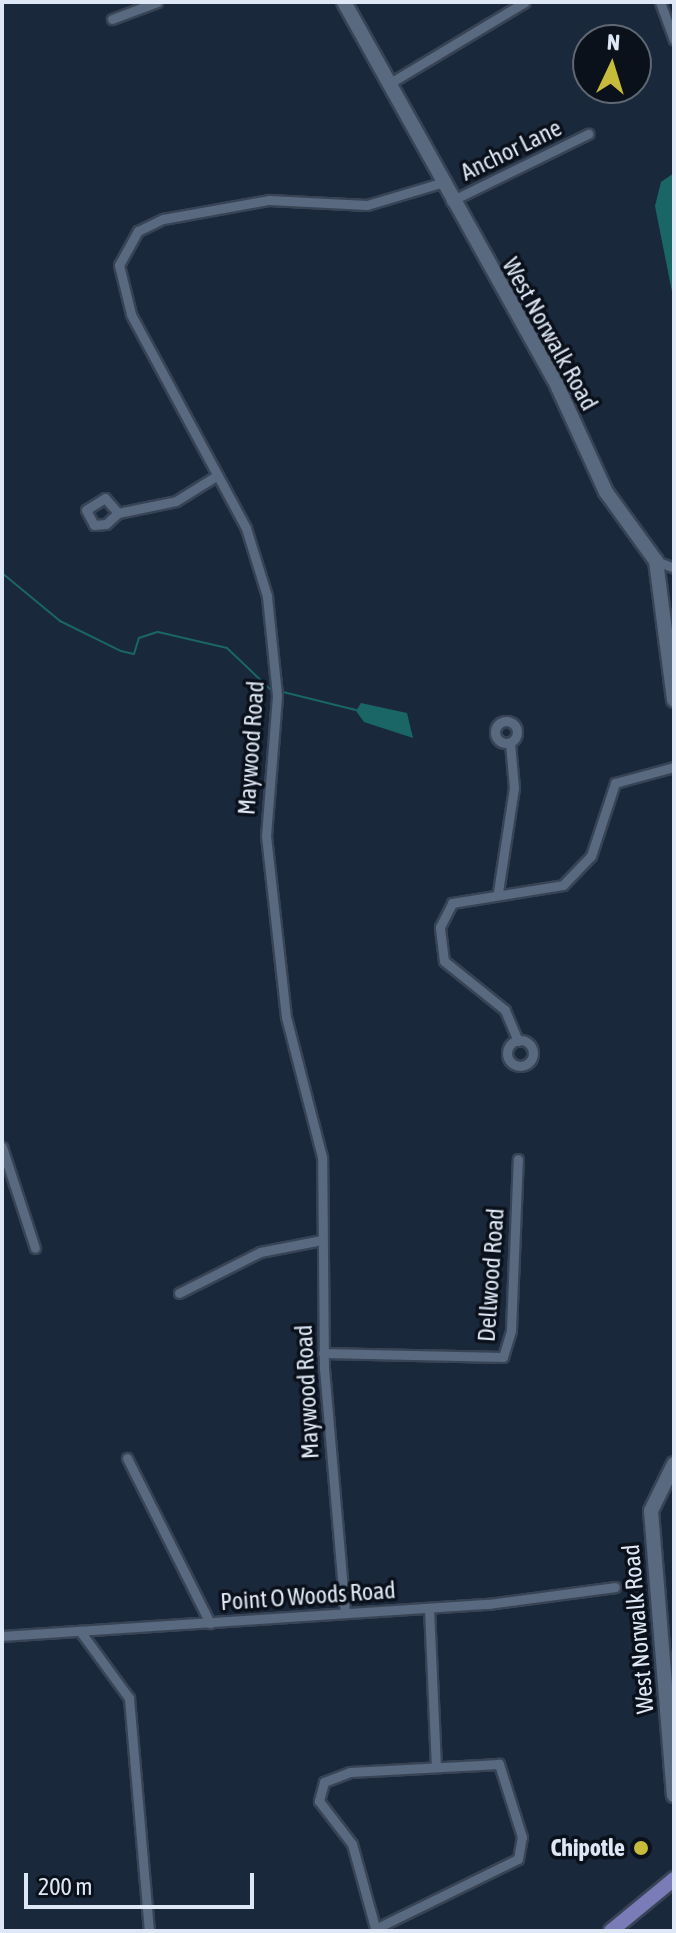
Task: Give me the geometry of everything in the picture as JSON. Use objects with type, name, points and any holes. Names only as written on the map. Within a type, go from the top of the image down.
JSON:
[{"type":"main road","name":"West Norwalk Road","points":[[344,2],[451,201],[557,385],[606,492],[656,561],[674,700]]},
{"type":"main road","name":"West Norwalk Road","points":[[674,1464],[651,1511],[674,1795]]},
{"type":"main road","points":[[611,1931],[674,1879]]},
{"type":"street","points":[[112,19],[157,2]]},
{"type":"street","points":[[390,83],[525,2]]},
{"type":"street","points":[[660,2],[674,40]]},
{"type":"street","name":"Anchor Lane","points":[[451,201],[588,134]]},
{"type":"street","name":"Maywood Road","points":[[345,1613],[323,1353],[320,1142],[286,1017],[266,836],[277,695],[272,630],[246,528],[124,298],[122,251],[138,231],[163,219],[269,200],[367,205],[441,183]]},
{"type":"street","points":[[118,513],[176,501],[218,475]]},
{"type":"street","points":[[656,561],[674,568]]},
{"type":"street","points":[[498,892],[514,788],[510,743]]},
{"type":"street","points":[[518,1041],[505,1010],[459,980],[439,945],[452,903],[498,892],[542,891],[579,874],[615,783],[674,767]]},
{"type":"street","points":[[2,1147],[35,1248]]},
{"type":"street","name":"Dellwood Road","points":[[323,1353],[503,1357],[511,1330],[518,1159]]},
{"type":"street","points":[[179,1293],[260,1252],[322,1240]]},
{"type":"street","points":[[127,1458],[210,1623]]},
{"type":"street","name":"Point O Woods Road","points":[[2,1636],[429,1608],[615,1587]]},
{"type":"street","points":[[429,1608],[436,1767]]},
{"type":"street","points":[[80,1631],[129,1698],[149,1931]]},
{"type":"street","points":[[436,1767],[502,1768],[521,1855],[376,1930],[356,1852],[321,1806],[321,1787],[342,1773],[436,1767]]},
{"type":"shaded area","points":[[674,173],[674,302],[655,206],[661,182]]},
{"type":"shaded area","points":[[361,703],[407,713],[413,738],[364,722],[356,711]]},
{"type":"waterway","points":[[2,573],[60,621],[121,651],[134,654],[139,638],[158,632],[227,648],[272,691]]},
{"type":"waterway","points":[[283,692],[356,710]]},
{"type":"place","name":"Chipotle","points":[[641,1848]]}]
